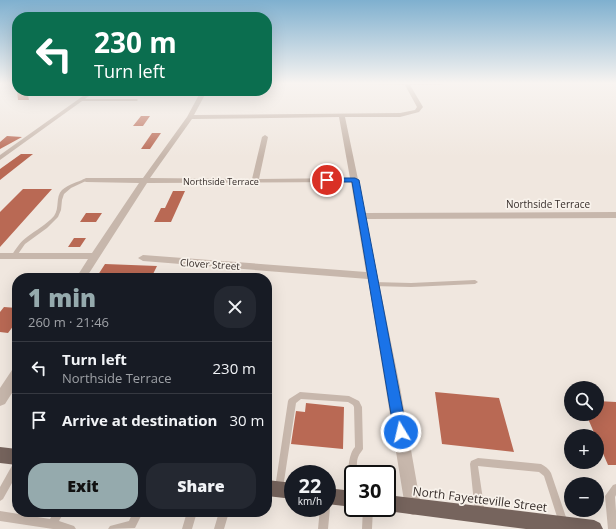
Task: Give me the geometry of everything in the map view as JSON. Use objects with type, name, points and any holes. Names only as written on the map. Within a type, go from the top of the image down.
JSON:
[{"type":"main road","points":[[0,455],[12,456]]},
{"type":"main road","name":"North Fayetteville Street","points":[[396,504],[480,514],[522,524],[564,525],[594,529]]},
{"type":"street","points":[[0,158],[71,108]]},
{"type":"street","points":[[84,273],[195,108]]},
{"type":"street","points":[[190,116],[400,114],[417,111],[419,108]]},
{"type":"street","points":[[342,115],[393,387],[413,507]]},
{"type":"street","points":[[255,181],[265,137]]},
{"type":"street","name":"Northside Terrace","points":[[86,180],[355,180]]},
{"type":"street","name":"Northside Terrace","points":[[361,216],[616,215]]},
{"type":"street","points":[[0,256],[95,256]]},
{"type":"street","name":"Clover Street","points":[[143,258],[372,280]]},
{"type":"street","points":[[0,400],[12,382]]},
{"type":"lane","points":[[14,256],[19,246],[25,240],[53,220],[57,215],[61,194],[64,190],[86,180]]},
{"type":"lane","points":[[372,280],[411,284],[475,282]]},
{"type":"lane","points":[[279,490],[292,401],[296,396],[300,395],[349,400],[356,403],[358,407],[359,448],[353,459],[353,465]]},
{"type":"lane","points":[[480,514],[474,464],[478,462],[541,468],[547,473],[550,480],[564,525]]},
{"type":"lane","points":[[0,496],[12,474]]},
{"type":"lane","points":[[613,529],[610,496],[616,488]]},
{"type":"lane","points":[[0,516],[52,524],[71,529]]},
{"type":"lane","points":[[52,524],[56,517]]},
{"type":"lane","points":[[113,529],[134,528],[137,517]]},
{"type":"lane","points":[[187,529],[191,517]]},
{"type":"lane","points":[[219,529],[223,517]]},
{"type":"lane","points":[[323,529],[324,517]]},
{"type":"lane","points":[[367,529],[368,517]]},
{"type":"building","points":[[141,116],[150,116],[143,126],[133,126]]},
{"type":"building","points":[[152,133],[161,133],[150,149],[141,149]]},
{"type":"building","points":[[7,136],[22,137],[0,149],[0,142]]},
{"type":"building","points":[[21,154],[33,154],[0,180],[0,169]]},
{"type":"building","points":[[23,189],[52,189],[0,247],[0,212]]},
{"type":"building","points":[[173,191],[185,191],[171,222],[154,222],[161,208],[165,208]]},
{"type":"building","points":[[86,213],[102,213],[96,222],[80,222]]},
{"type":"building","points":[[74,238],[86,238],[80,247],[68,247]]},
{"type":"building","points":[[105,264],[157,266],[154,273],[99,273]]},
{"type":"building","points":[[4,307],[12,308],[12,328],[8,333],[0,332],[0,312]]},
{"type":"building","points":[[435,392],[499,398],[514,452],[442,444]]},
{"type":"building","points":[[604,401],[616,402],[616,465],[608,465],[604,456],[604,429],[592,429],[589,421],[604,421]]},
{"type":"building","points":[[306,403],[344,407],[343,449],[291,444],[296,411],[305,412]]},
{"type":"route","points":[[327,180],[355,180],[401,432]]}]
